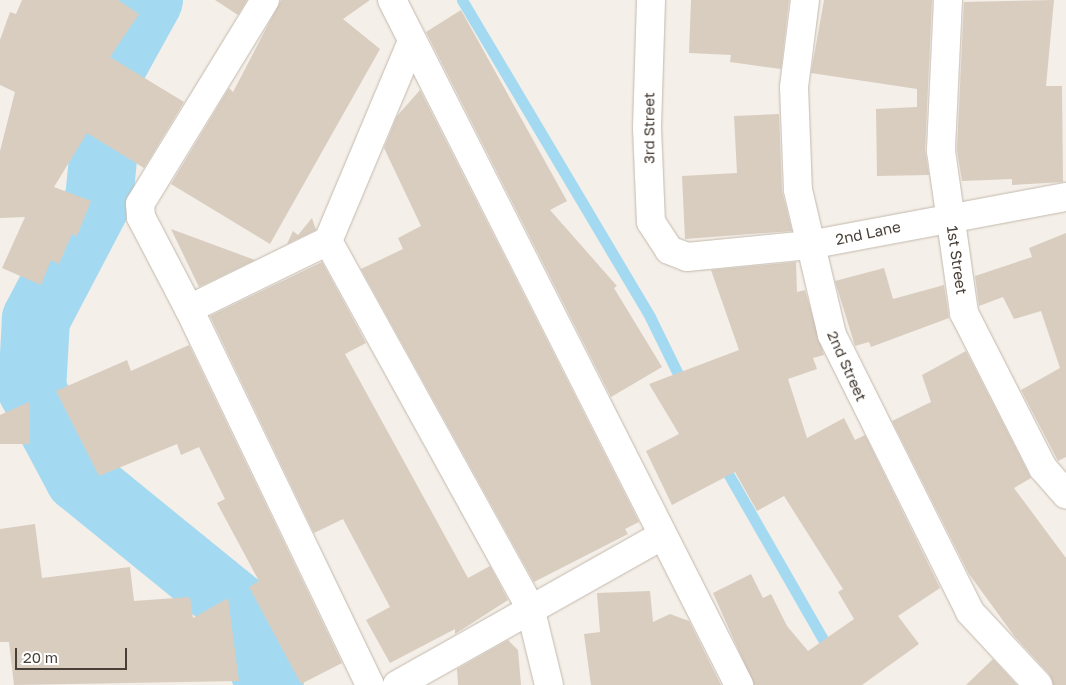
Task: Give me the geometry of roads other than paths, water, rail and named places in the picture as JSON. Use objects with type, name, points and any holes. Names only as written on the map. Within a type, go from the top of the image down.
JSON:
[{"type":"street","points":[[265,0],[140,204],[142,218],[189,309],[370,685]]},
{"type":"street","points":[[392,0],[411,44],[739,685]]},
{"type":"street","name":"3rd Street","points":[[651,0],[647,128],[651,222],[669,250]]},
{"type":"street","name":"2nd Street","points":[[805,0],[794,87],[798,190],[809,245],[832,335],[910,497],[970,612],[1038,685]]},
{"type":"street","name":"1st Street","points":[[948,0],[941,151],[964,313],[1044,468],[1066,494]]},
{"type":"street","points":[[189,309],[328,241],[411,44]]},
{"type":"street","name":"2nd Lane","points":[[669,250],[687,257],[809,245],[951,216],[1066,197]]},
{"type":"street","points":[[328,241],[530,607],[550,685]]},
{"type":"street","points":[[397,685],[530,607],[663,535]]},
{"type":"waterway","points":[[149,0],[112,67],[99,199],[36,319],[32,390],[79,478],[238,607],[270,685]]},
{"type":"waterway","points":[[462,0],[650,317],[684,386]]},
{"type":"waterway","points":[[722,463],[831,653]]}]
